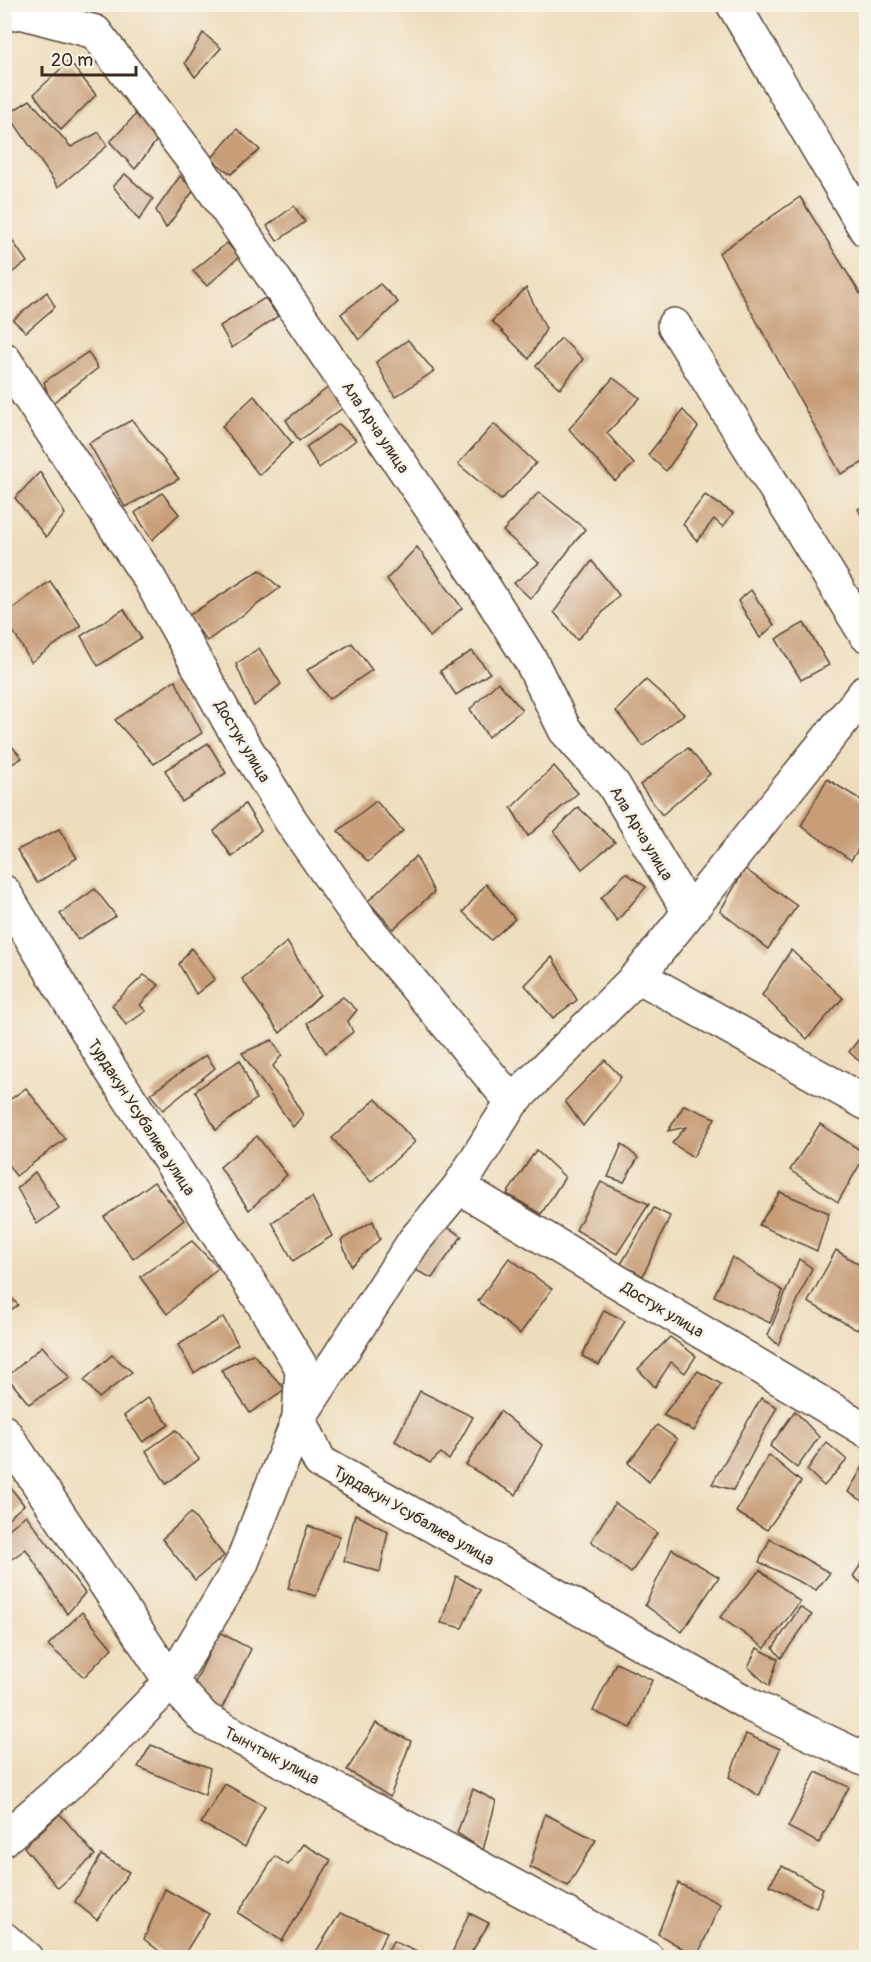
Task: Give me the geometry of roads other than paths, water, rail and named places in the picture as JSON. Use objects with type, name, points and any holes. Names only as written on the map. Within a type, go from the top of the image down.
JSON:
[{"type":"street","points":[[733,4],[867,230]]},
{"type":"street","name":"Ала Арча улица","points":[[4,15],[21,12],[95,32],[174,135],[474,571],[531,661],[566,730],[614,784],[689,912]]},
{"type":"street","points":[[674,325],[867,635]]},
{"type":"street","name":"Достук улица","points":[[4,359],[149,578],[230,721],[291,821],[361,921],[512,1101]]},
{"type":"street","points":[[4,1839],[93,1762],[171,1682],[241,1564],[299,1418],[414,1241],[459,1187],[512,1101],[638,976],[867,691]]},
{"type":"street","name":"Турдакун Усубалиев улица","points":[[4,892],[107,1064],[260,1299],[302,1368],[299,1418],[320,1462],[752,1706],[867,1760]]},
{"type":"street","points":[[638,976],[867,1103]]},
{"type":"street","name":"Достук улица","points":[[459,1187],[867,1430]]},
{"type":"street","name":"Тынчтык улица","points":[[4,1432],[171,1682],[205,1719],[647,1958]]},
{"type":"street","points":[[4,1939],[26,1958]]}]
